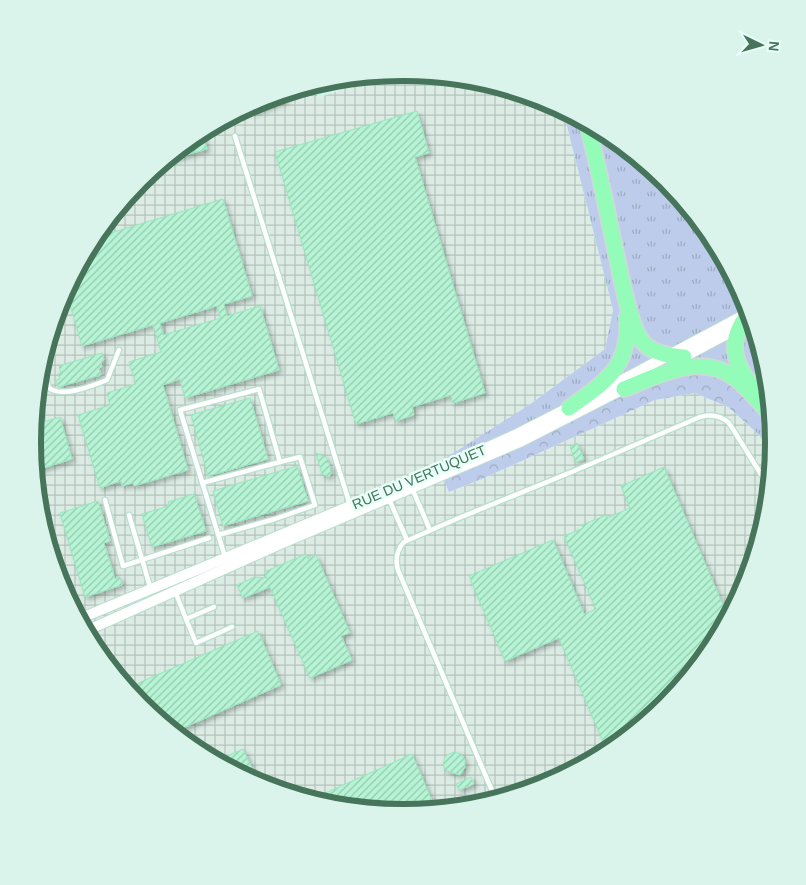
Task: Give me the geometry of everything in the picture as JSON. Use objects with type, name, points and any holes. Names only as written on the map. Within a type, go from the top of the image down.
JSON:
[{"type":"highway","points":[[589,132],[634,326],[641,340],[653,350],[676,356]]},
{"type":"highway","points":[[570,408],[603,383],[621,360],[627,340],[625,293]]},
{"type":"highway","points":[[745,324],[735,346],[737,362],[748,381],[762,399]]},
{"type":"highway","points":[[624,389],[675,369],[713,368],[724,371],[734,377],[763,407]]},
{"type":"street","name":"RUE DU VERTUQUET","points":[[93,628],[176,591],[227,563],[411,485],[520,442],[624,389],[742,317]]},
{"type":"street","name":"RUE DU VERTUQUET","points":[[411,485],[745,323]]},
{"type":"street","name":"RUE DU VERTUQUET","points":[[86,616],[171,580],[227,563]]},
{"type":"lane","points":[[235,136],[351,510]]},
{"type":"lane","points":[[46,382],[48,388],[58,393],[65,393],[107,380],[118,350]]},
{"type":"lane","points":[[227,563],[180,410],[259,389],[280,462]]},
{"type":"lane","points":[[493,793],[398,570],[396,562],[402,545],[407,540],[430,530],[708,415],[720,417],[729,423],[763,477]]},
{"type":"lane","points":[[202,483],[300,457],[315,504],[275,519],[218,535]]},
{"type":"lane","points":[[411,485],[430,530]]},
{"type":"lane","points":[[387,495],[407,540]]},
{"type":"lane","points":[[105,500],[124,566],[208,538]]},
{"type":"lane","points":[[129,515],[155,601]]},
{"type":"lane","points":[[171,580],[196,643],[232,628]]},
{"type":"lane","points":[[186,619],[214,607]]},
{"type":"shaded area","points":[[403,81],[427,82],[450,84],[497,93],[541,108],[565,119],[613,310],[605,349],[529,405],[449,492],[482,479],[655,400],[695,393],[728,407],[765,442],[762,490],[746,559],[716,623],[690,663],[642,714],[604,743],[563,767],[541,777],[497,792],[450,801],[427,803],[403,804],[356,801],[309,792],[287,785],[265,777],[222,756],[164,714],[116,663],[90,623],[69,581],[60,559],[48,513],[44,490],[41,442],[44,395],[48,372],[60,326],[69,304],[102,242],[116,222],[147,187],[164,171],[202,142],[222,129],[265,108],[316,91],[318,98],[357,84]]},
{"type":"shaded area","points":[[354,84],[318,98],[316,91]]},
{"type":"green space","points":[[565,119],[604,142],[642,171],[675,204],[704,242],[727,283],[746,326],[762,395],[765,442],[747,424],[753,408],[714,375],[444,480],[438,463],[529,405],[605,349],[613,310]]},
{"type":"green space","points":[[688,373],[711,375],[732,385],[754,408],[747,424],[728,407],[695,393],[655,400],[482,479],[449,492],[444,480],[644,386]]},
{"type":"building","points":[[417,111],[429,153],[415,157],[485,393],[453,403],[451,395],[412,407],[414,415],[396,421],[393,413],[356,424],[275,152]]},
{"type":"building","points":[[204,140],[207,149],[183,156]]},
{"type":"building","points":[[223,199],[252,296],[224,304],[227,316],[260,306],[279,370],[185,398],[180,379],[163,385],[188,470],[134,486],[133,483],[122,486],[121,481],[100,488],[78,415],[110,405],[107,393],[136,384],[129,362],[161,352],[153,325],[82,346],[69,303],[90,262],[108,234]],"holes":[[[217,306],[221,318],[163,335],[160,323]]]},
{"type":"building","points":[[102,353],[104,360],[101,362],[102,367],[99,368],[101,375],[58,387],[56,380],[60,379],[58,374],[61,373],[59,366]]},
{"type":"building","points":[[250,398],[268,459],[208,476],[191,415]]},
{"type":"building","points":[[60,417],[72,459],[42,468],[42,423]]},
{"type":"building","points":[[577,443],[584,459],[576,462],[570,447]]},
{"type":"building","points":[[316,453],[327,458],[326,462],[329,463],[331,473],[329,477],[322,474]]},
{"type":"building","points":[[297,466],[308,501],[223,526],[213,491]]},
{"type":"building","points":[[664,467],[724,608],[704,643],[675,681],[642,714],[604,743],[559,638],[505,661],[469,576],[553,540],[584,614],[596,609],[564,536],[583,528],[582,525],[606,515],[607,518],[630,508],[621,486]]},
{"type":"building","points":[[194,494],[206,531],[152,547],[142,514],[169,506],[168,502]]},
{"type":"building","points":[[98,501],[110,541],[104,543],[115,579],[120,577],[122,585],[85,597],[60,513]]},
{"type":"building","points":[[306,554],[308,559],[316,555],[350,633],[341,636],[352,660],[310,678],[270,587],[243,598],[237,585],[255,577],[267,578],[264,572]]},
{"type":"building","points":[[258,631],[281,685],[182,728],[164,714],[135,685]]},
{"type":"building","points":[[243,749],[254,772],[243,767],[224,757]]},
{"type":"building","points":[[454,752],[461,754],[465,760],[465,767],[460,775],[447,771],[443,765],[445,757]]},
{"type":"building","points":[[412,754],[433,802],[379,803],[322,795]]},
{"type":"building","points":[[471,777],[474,784],[459,790],[456,784]]}]
